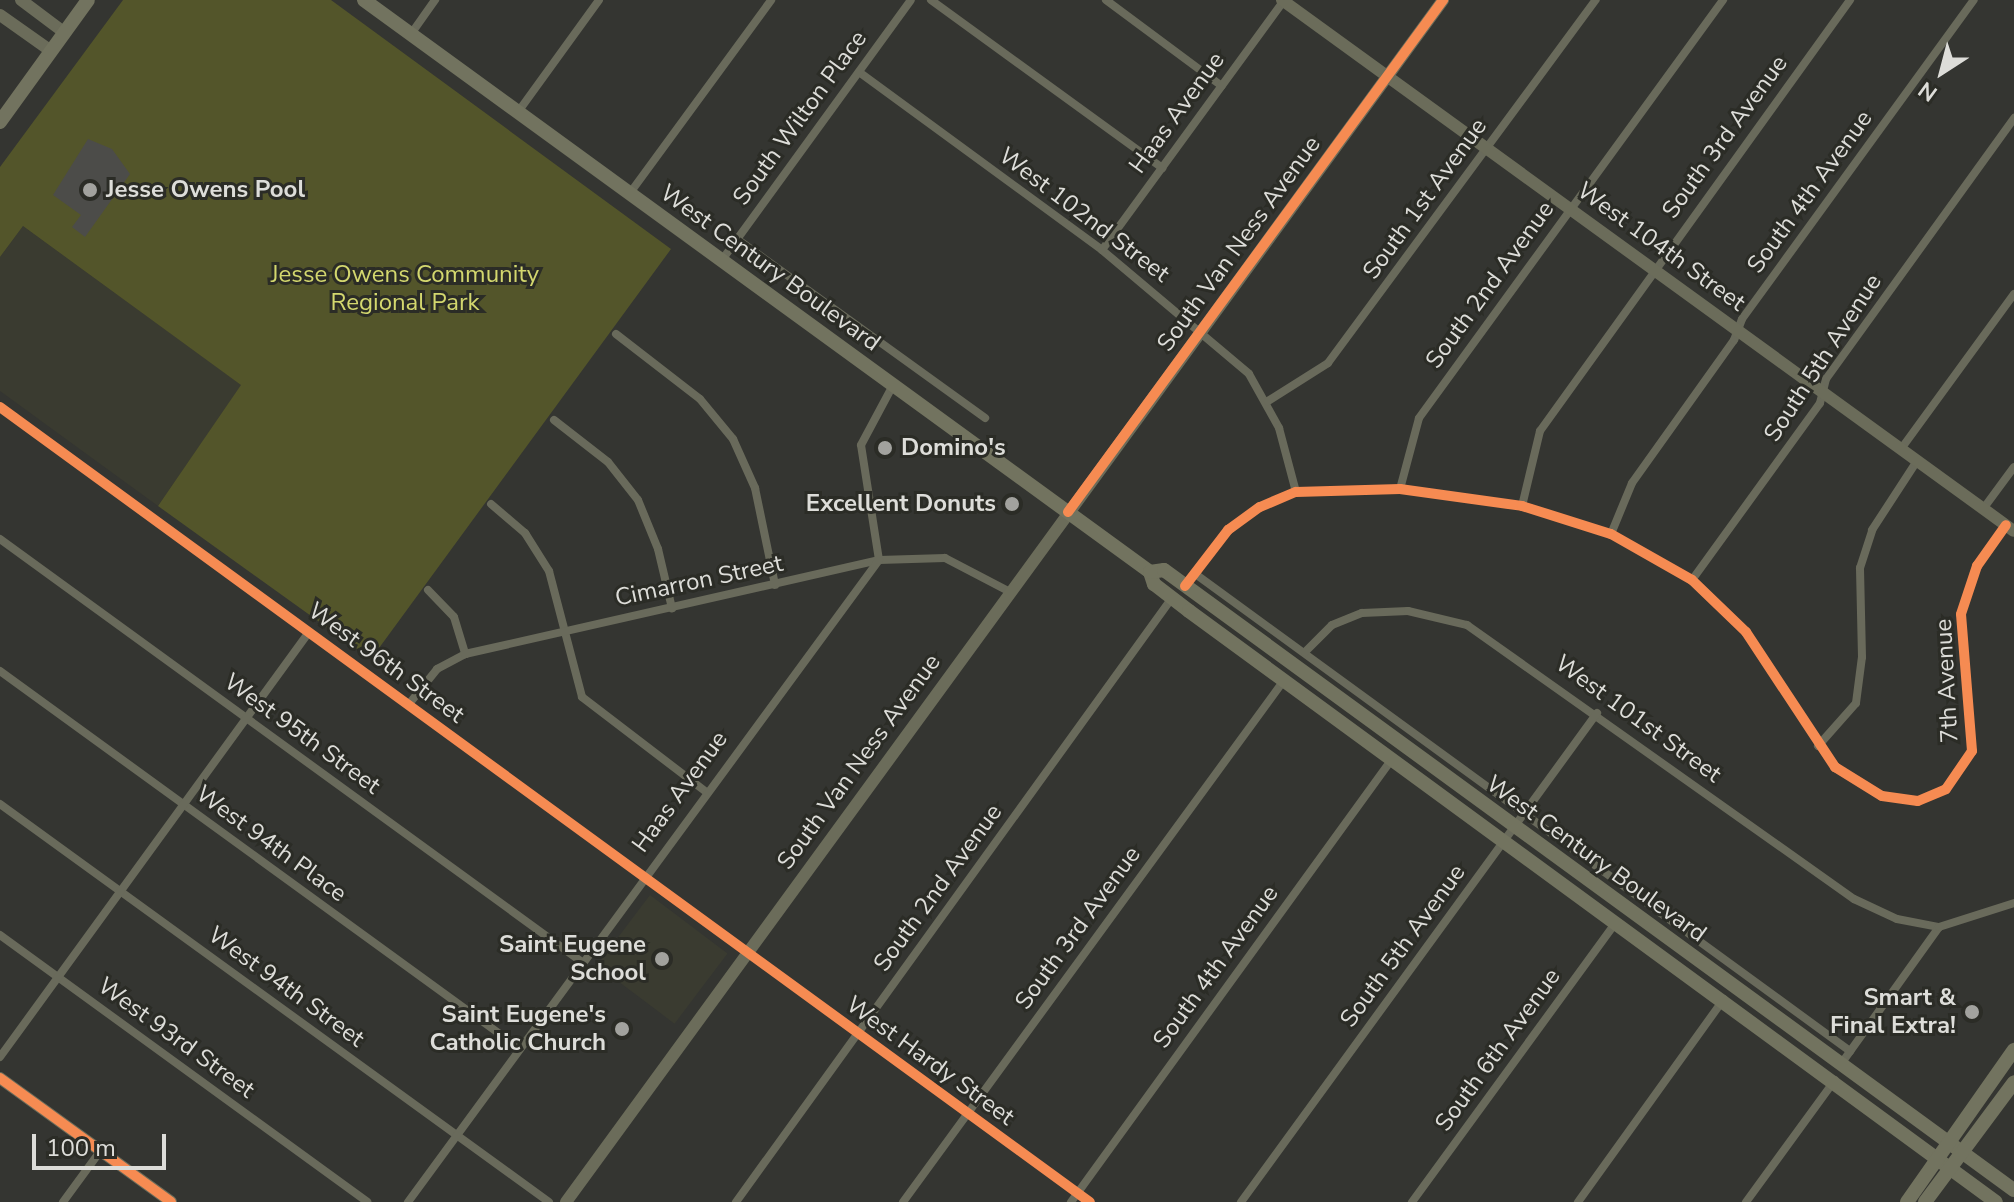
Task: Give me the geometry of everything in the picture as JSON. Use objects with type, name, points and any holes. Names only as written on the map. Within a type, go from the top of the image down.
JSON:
[{"type":"main road","points":[[0,122],[88,0]]},
{"type":"main road","name":"West Century Boulevard","points":[[364,0],[1150,572],[1154,584],[1172,598],[1394,756],[1841,1064],[2014,1190]]},
{"type":"main road","name":"West Century Boulevard","points":[[1150,572],[1164,570],[1190,579],[1617,921],[1836,1079],[1996,1202]]},
{"type":"main road","points":[[1907,1202],[1947,1141],[2014,1050]]},
{"type":"main road","points":[[1925,1202],[2014,1082]]},
{"type":"street","points":[[21,0],[65,33]]},
{"type":"street","points":[[411,34],[435,0]]},
{"type":"street","points":[[518,112],[599,0]]},
{"type":"street","points":[[630,193],[771,0]]},
{"type":"street","name":"South Wilton Place","points":[[722,260],[911,0]]},
{"type":"street","points":[[931,0],[1162,168]]},
{"type":"street","points":[[1106,0],[1222,86]]},
{"type":"street","name":"Haas Avenue","points":[[1102,250],[1283,0]]},
{"type":"street","name":"West 104th Street","points":[[1283,0],[2010,528]]},
{"type":"street","name":"South Van Ness Avenue","points":[[566,1202],[1443,0]]},
{"type":"street","name":"South 1st Avenue","points":[[1268,401],[1328,363],[1596,0]]},
{"type":"street","name":"South 2nd Avenue","points":[[1400,489],[1419,418],[1723,0]]},
{"type":"street","name":"South 3rd Avenue","points":[[1522,506],[1540,431],[1653,269],[1850,0]]},
{"type":"street","name":"South 4th Avenue","points":[[1611,534],[1632,483],[1974,0]]},
{"type":"street","points":[[0,15],[51,51]]},
{"type":"street","name":"West 102nd Street","points":[[859,72],[1102,250],[1249,374],[1268,401],[1296,492]]},
{"type":"street","name":"South 5th Avenue","points":[[1692,580],[1824,392],[1826,379],[2014,118]]},
{"type":"street","name":"West Century Boulevard","points":[[737,239],[985,418]]},
{"type":"street","points":[[1901,449],[2014,294]]},
{"type":"street","points":[[616,334],[700,399],[733,439],[755,488],[775,585]]},
{"type":"street","points":[[879,560],[861,445],[893,384]]},
{"type":"street","name":"West 96th Street","points":[[0,407],[747,952]]},
{"type":"street","points":[[554,420],[608,462],[631,489],[654,535],[672,608]]},
{"type":"street","points":[[1190,579],[1228,530],[1260,507],[1296,492],[1400,489],[1522,506],[1611,534],[1692,580],[1746,632],[1818,746],[1856,703],[1862,557],[1872,530],[1917,461]]},
{"type":"street","points":[[1983,509],[2014,467]]},
{"type":"street","points":[[491,504],[539,552],[565,629],[576,682],[592,710],[705,791]]},
{"type":"street","name":"7th Avenue","points":[[1818,746],[1844,774],[1882,796],[1918,801],[1946,789],[1968,764],[1975,738],[1961,614],[1977,566],[2010,528]]},
{"type":"street","name":"West 95th Street","points":[[0,539],[582,962]]},
{"type":"street","name":"Cimarron Street","points":[[409,704],[437,669],[465,654],[879,560],[945,558],[1010,592]]},
{"type":"street","name":"Haas Avenue","points":[[408,1202],[705,791],[879,560]]},
{"type":"street","name":"West Century Boulevard","points":[[1190,579],[1305,652],[1850,1051]]},
{"type":"street","points":[[428,590],[454,617],[465,654]]},
{"type":"street","name":"South 2nd Avenue","points":[[736,1202],[1172,598]]},
{"type":"street","name":"West 101st Street","points":[[1305,652],[1346,617],[1387,610],[1440,616],[1492,639],[1854,899],[1897,919],[1939,927]]},
{"type":"street","points":[[0,1057],[309,632]]},
{"type":"street","name":"West 94th Place","points":[[0,671],[519,1048]]},
{"type":"street","name":"South 3rd Avenue","points":[[903,1202],[1285,678]]},
{"type":"street","name":"South 5th Avenue","points":[[1241,1202],[1597,713]]},
{"type":"street","name":"South 4th Avenue","points":[[1071,1202],[1394,756]]},
{"type":"street","name":"West 94th Street","points":[[0,804],[549,1202]]},
{"type":"street","points":[[1841,1064],[1939,927],[2014,903]]},
{"type":"street","name":"South 6th Avenue","points":[[1412,1202],[1617,921]]},
{"type":"street","name":"West 93rd Street","points":[[0,935],[367,1202]]},
{"type":"street","name":"West Hardy Street","points":[[747,952],[1090,1202]]},
{"type":"street","points":[[1578,1202],[1724,999]]},
{"type":"street","points":[[0,1078],[171,1202]]},
{"type":"street","points":[[1746,1202],[1836,1079]]},
{"type":"street","points":[[63,1202],[101,1150]]},
{"type":"shaded area","points":[[23,226],[242,385],[158,506],[0,391],[0,257]]},
{"type":"shaded area","name":"Saint Eugene School","points":[[650,895],[727,953],[675,1024],[597,965]]},
{"type":"green space","name":"Jesse Owens Community Regional Park","points":[[123,0],[331,0],[671,249],[371,659],[158,506],[241,385],[23,226],[0,257],[0,167]]},
{"type":"building","name":"Jesse Owens Pool","points":[[88,139],[112,149],[130,174],[85,237],[72,227],[81,215],[53,195]]},
{"type":"cycle path","points":[[1068,512],[1443,0]]},
{"type":"cycle path","points":[[0,407],[1090,1202]]},
{"type":"cycle path","points":[[1185,586],[1228,530],[1260,507],[1296,492],[1400,489],[1522,506],[1611,534],[1692,580],[1746,632],[1835,767],[1882,796],[1918,801],[1946,789],[1972,751],[1961,614],[1977,566],[2006,525]]},
{"type":"cycle path","points":[[0,1078],[171,1202]]},
{"type":"place","name":"Jesse Owens Pool","points":[[90,190]]},
{"type":"place","name":"Domino's","points":[[885,448]]},
{"type":"place","name":"Excellent Donuts","points":[[1012,504]]},
{"type":"place","name":"Saint Eugene School","points":[[662,959]]},
{"type":"place","name":"Smart & Final Extra!","points":[[1972,1012]]},
{"type":"place","name":"Saint Eugene's Catholic Church","points":[[622,1029]]}]
